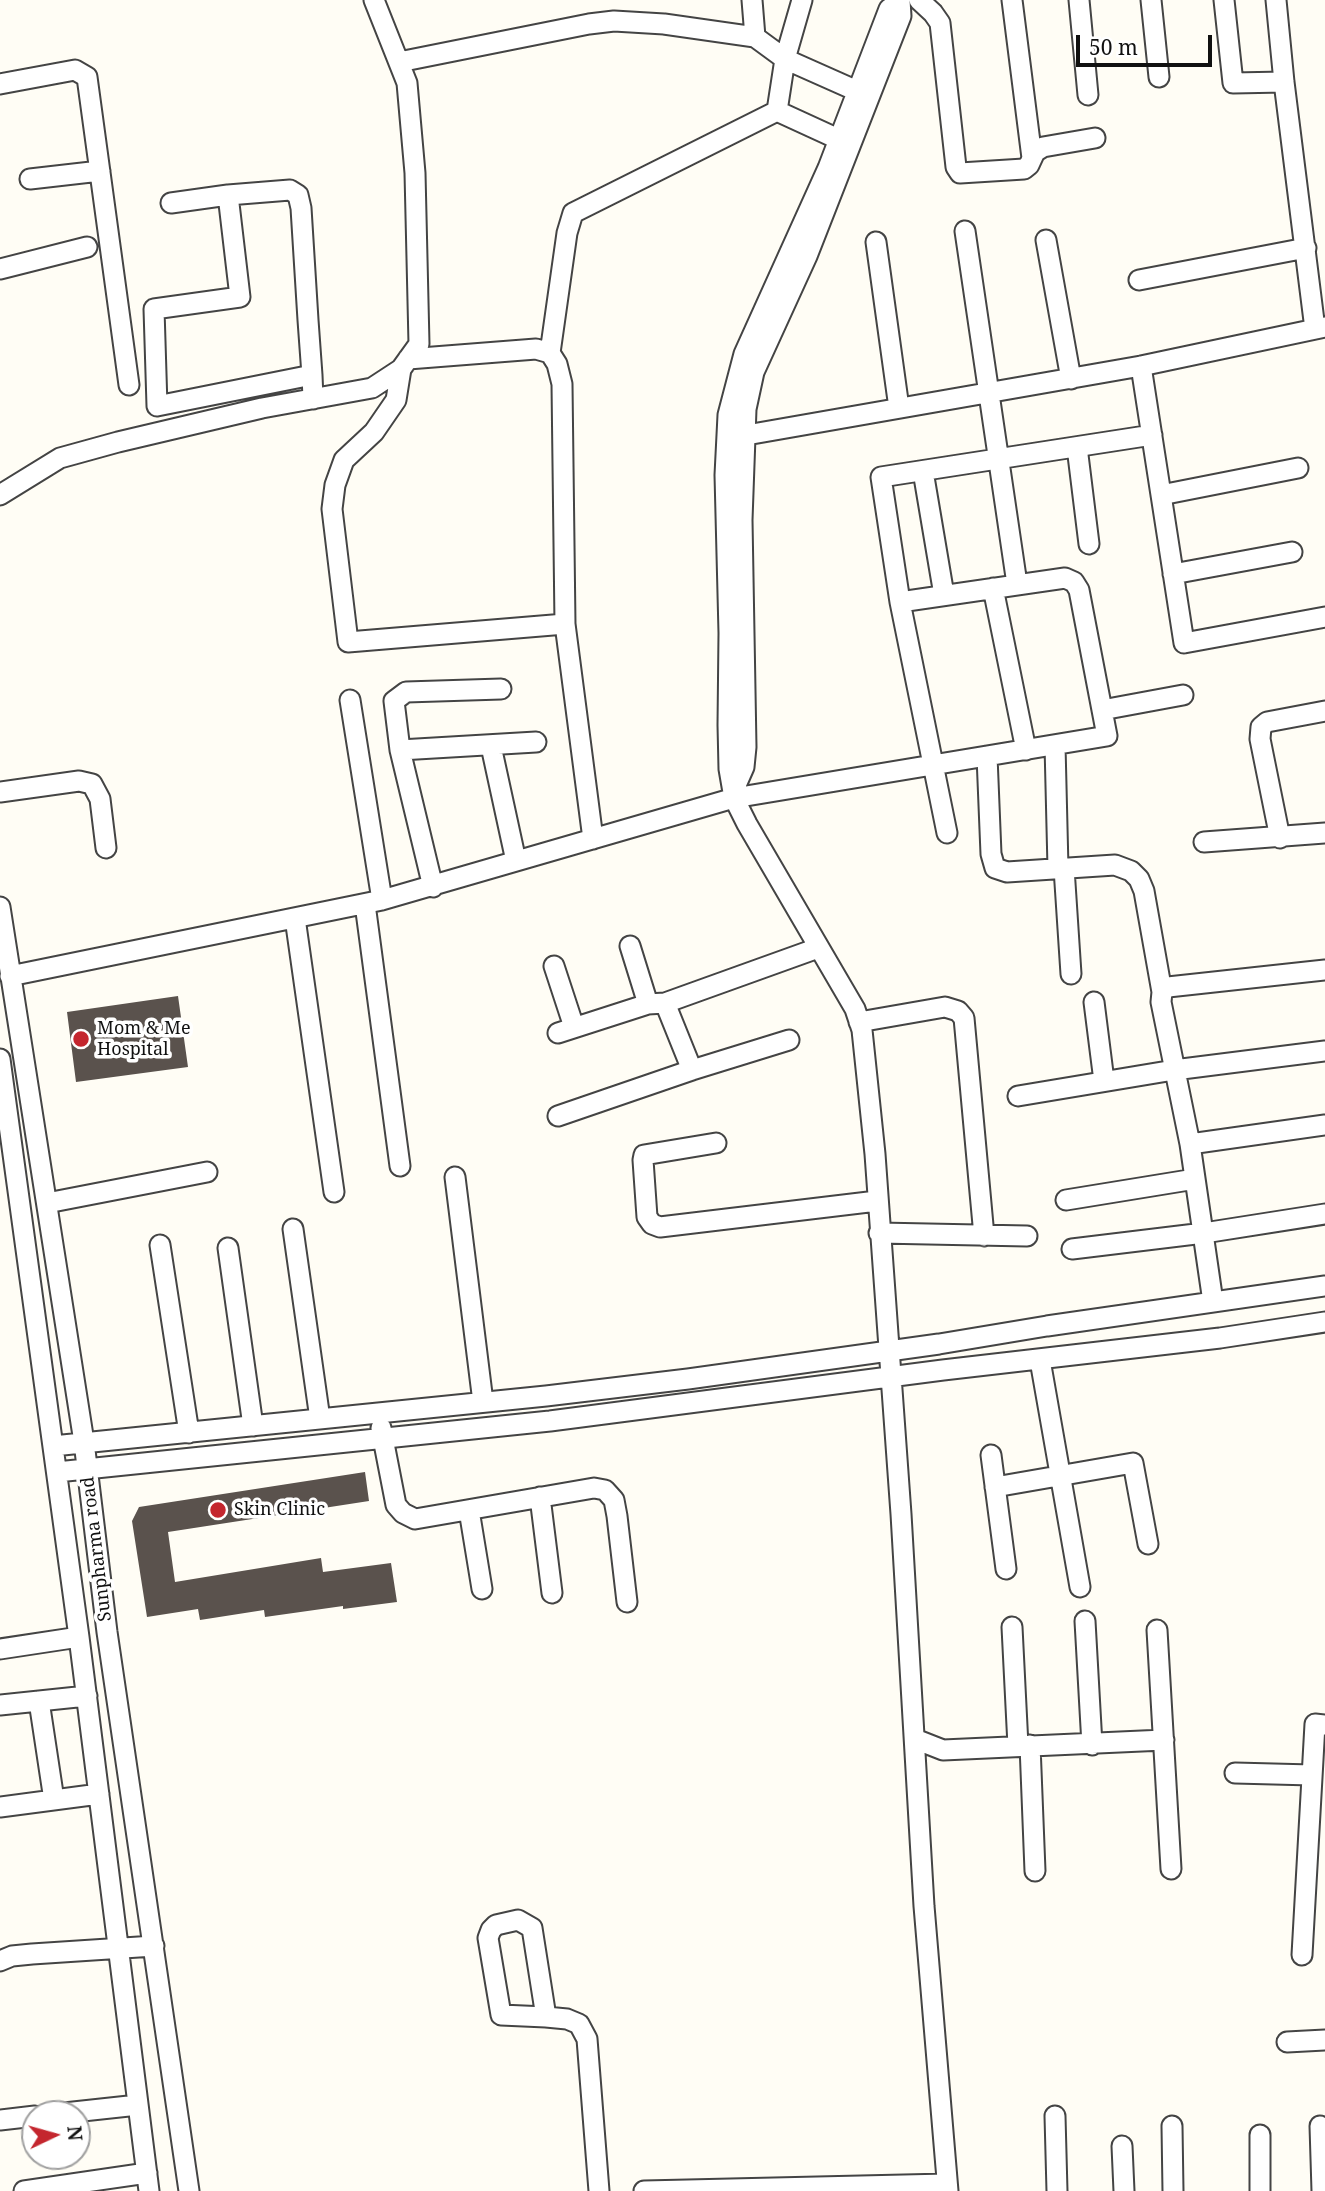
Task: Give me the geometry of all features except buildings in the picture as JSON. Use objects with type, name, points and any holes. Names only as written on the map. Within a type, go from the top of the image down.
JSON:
[{"type":"street","points":[[0,495],[60,458],[262,408],[372,388],[404,364],[419,344],[415,173],[407,83],[374,0]]},
{"type":"street","points":[[752,0],[755,37]]},
{"type":"street","points":[[777,111],[785,59],[802,0]]},
{"type":"street","points":[[736,437],[728,415],[744,354],[798,238],[889,9],[900,0]]},
{"type":"street","points":[[644,2191],[947,2188],[869,1085],[855,1009],[747,824],[734,795],[729,769],[728,725],[725,475],[746,410],[754,372],[817,230],[901,16],[900,0]]},
{"type":"street","points":[[919,0],[940,23],[956,167],[960,173],[1024,169],[1035,152],[1042,147],[1095,138]]},
{"type":"street","points":[[1012,0],[1032,158]]},
{"type":"street","points":[[1079,0],[1088,95]]},
{"type":"street","points":[[1151,0],[1159,77]]},
{"type":"street","points":[[1224,0],[1233,83],[1284,82]]},
{"type":"street","points":[[736,437],[1141,366],[1320,328],[1306,248],[1276,0]]},
{"type":"street","points":[[399,62],[589,24],[614,21],[664,24],[755,37],[785,59],[857,91]]},
{"type":"street","points":[[0,83],[75,70],[88,77],[129,385]]},
{"type":"street","points":[[777,111],[838,139]]},
{"type":"street","points":[[593,839],[565,624],[562,384],[557,364],[550,353],[566,233],[573,213],[777,111]]},
{"type":"street","points":[[30,179],[100,171]]},
{"type":"street","points":[[171,204],[228,195],[290,190],[298,195],[313,399]]},
{"type":"street","points":[[228,195],[240,297],[154,309],[157,406],[312,375]]},
{"type":"street","points":[[965,231],[1017,584]]},
{"type":"street","points":[[1046,240],[1071,379]]},
{"type":"street","points":[[876,242],[899,408]]},
{"type":"street","points":[[0,269],[87,247]]},
{"type":"street","points":[[1139,280],[1306,248]]},
{"type":"street","points":[[404,364],[536,349],[550,353]]},
{"type":"street","points":[[404,364],[396,400],[374,432],[344,460],[335,485],[332,509],[348,642],[565,624]]},
{"type":"street","points":[[1141,366],[1184,643],[1325,617]]},
{"type":"street","points":[[947,833],[900,602],[881,477],[1152,435]]},
{"type":"street","points":[[1077,447],[1089,544]]},
{"type":"street","points":[[1161,495],[1298,468]]},
{"type":"street","points":[[923,471],[944,596]]},
{"type":"street","points":[[1174,574],[1292,552]]},
{"type":"street","points":[[10,976],[374,902],[433,887],[734,795],[1107,736],[1079,590],[1074,582],[1065,578],[900,602]]},
{"type":"street","points":[[992,588],[1026,750]]},
{"type":"street","points":[[433,887],[400,750],[394,701],[406,692],[500,689]]},
{"type":"street","points":[[1102,709],[1182,695]]},
{"type":"street","points":[[350,700],[374,902],[400,1166]]},
{"type":"street","points":[[1280,838],[1260,739],[1261,727],[1268,722],[1325,711]]},
{"type":"street","points":[[400,750],[536,743]]},
{"type":"street","points":[[1055,745],[1061,868],[1071,974]]},
{"type":"street","points":[[491,746],[516,861]]},
{"type":"street","points":[[987,756],[991,854],[995,868],[1007,872],[1115,865],[1131,871],[1139,879],[1144,891],[1162,992],[1161,1002],[1205,1233],[1213,1302]]},
{"type":"street","points":[[0,792],[79,781],[92,784],[100,799],[106,848]]},
{"type":"street","points":[[1204,842],[1325,833]]},
{"type":"street","name":"Sunpharma road","points":[[0,907],[84,1442],[114,1684],[189,2191]]},
{"type":"street","points":[[295,918],[334,1192]]},
{"type":"street","points":[[630,946],[656,1003],[692,1070]]},
{"type":"street","points":[[554,966],[566,1030],[656,1003],[818,948]]},
{"type":"street","points":[[1162,992],[1168,987],[1325,970]]},
{"type":"street","points":[[1094,1002],[1104,1081]]},
{"type":"street","points":[[859,1022],[945,1007],[958,1011],[964,1018],[984,1236]]},
{"type":"street","points":[[558,1116],[789,1040]]},
{"type":"street","points":[[1018,1096],[1174,1070],[1325,1051]]},
{"type":"street","name":"Sunpharma road","points":[[0,1059],[79,1637],[148,2182]]},
{"type":"street","points":[[2,1088],[28,1083]]},
{"type":"street","points":[[1190,1144],[1325,1125]]},
{"type":"street","points":[[716,1143],[645,1155],[643,1160],[647,1217],[652,1224],[660,1227],[877,1201]]},
{"type":"street","points":[[47,1203],[207,1172]]},
{"type":"street","points":[[455,1177],[483,1402]]},
{"type":"street","points":[[1066,1200],[1195,1179]]},
{"type":"street","points":[[1072,1249],[1205,1233],[1325,1214]]},
{"type":"street","points":[[293,1229],[320,1419]]},
{"type":"street","points":[[879,1233],[1027,1236]]},
{"type":"street","points":[[160,1245],[189,1433]]},
{"type":"street","points":[[228,1248],[253,1426]]},
{"type":"street","points":[[53,1446],[688,1379],[1325,1286]]},
{"type":"street","points":[[57,1472],[550,1421],[1325,1322]]},
{"type":"street","points":[[1040,1360],[1080,1587]]},
{"type":"street","points":[[379,1413],[396,1505],[403,1513],[415,1519],[594,1488],[605,1490],[614,1500],[627,1602]]},
{"type":"street","points":[[991,1455],[1006,1569]]},
{"type":"street","points":[[995,1487],[1133,1463],[1148,1544]]},
{"type":"street","points":[[540,1497],[552,1593]]},
{"type":"street","points":[[468,1510],[482,1589]]},
{"type":"street","points":[[1085,1621],[1092,1745]]},
{"type":"street","points":[[1012,1626],[1035,1871]]},
{"type":"street","points":[[1157,1630],[1171,1870]]},
{"type":"street","points":[[0,1649],[79,1637]]},
{"type":"street","points":[[0,1705],[86,1696]]},
{"type":"street","points":[[38,1701],[54,1800]]},
{"type":"street","points":[[1302,1955],[1315,1724],[1325,1725]]},
{"type":"street","points":[[915,1740],[943,1750],[1164,1740]]},
{"type":"street","points":[[1235,1773],[1312,1775]]},
{"type":"street","points":[[0,1807],[99,1794]]},
{"type":"street","points":[[546,2017],[532,1928],[518,1920],[495,1926],[488,1938],[502,2015],[568,2019],[579,2024],[587,2039],[599,2191]]},
{"type":"street","points":[[0,1961],[12,1956],[32,1954],[154,1946]]},
{"type":"street","points":[[1287,2042],[1325,2040]]},
{"type":"street","points":[[91,2110],[138,2105]]},
{"type":"street","points":[[1055,2116],[1057,2191]]},
{"type":"street","points":[[0,2120],[21,2118]]},
{"type":"street","points":[[1172,2126],[1173,2191]]},
{"type":"street","points":[[1320,2126],[1322,2191]]},
{"type":"street","points":[[1260,2135],[1260,2191]]},
{"type":"street","points":[[1122,2146],[1124,2191]]},
{"type":"street","points":[[24,2191],[148,2182]]},
{"type":"place","name":"Mom & Me Hospital","points":[[81,1039]]},
{"type":"place","name":"Skin Clinic","points":[[218,1510]]}]
